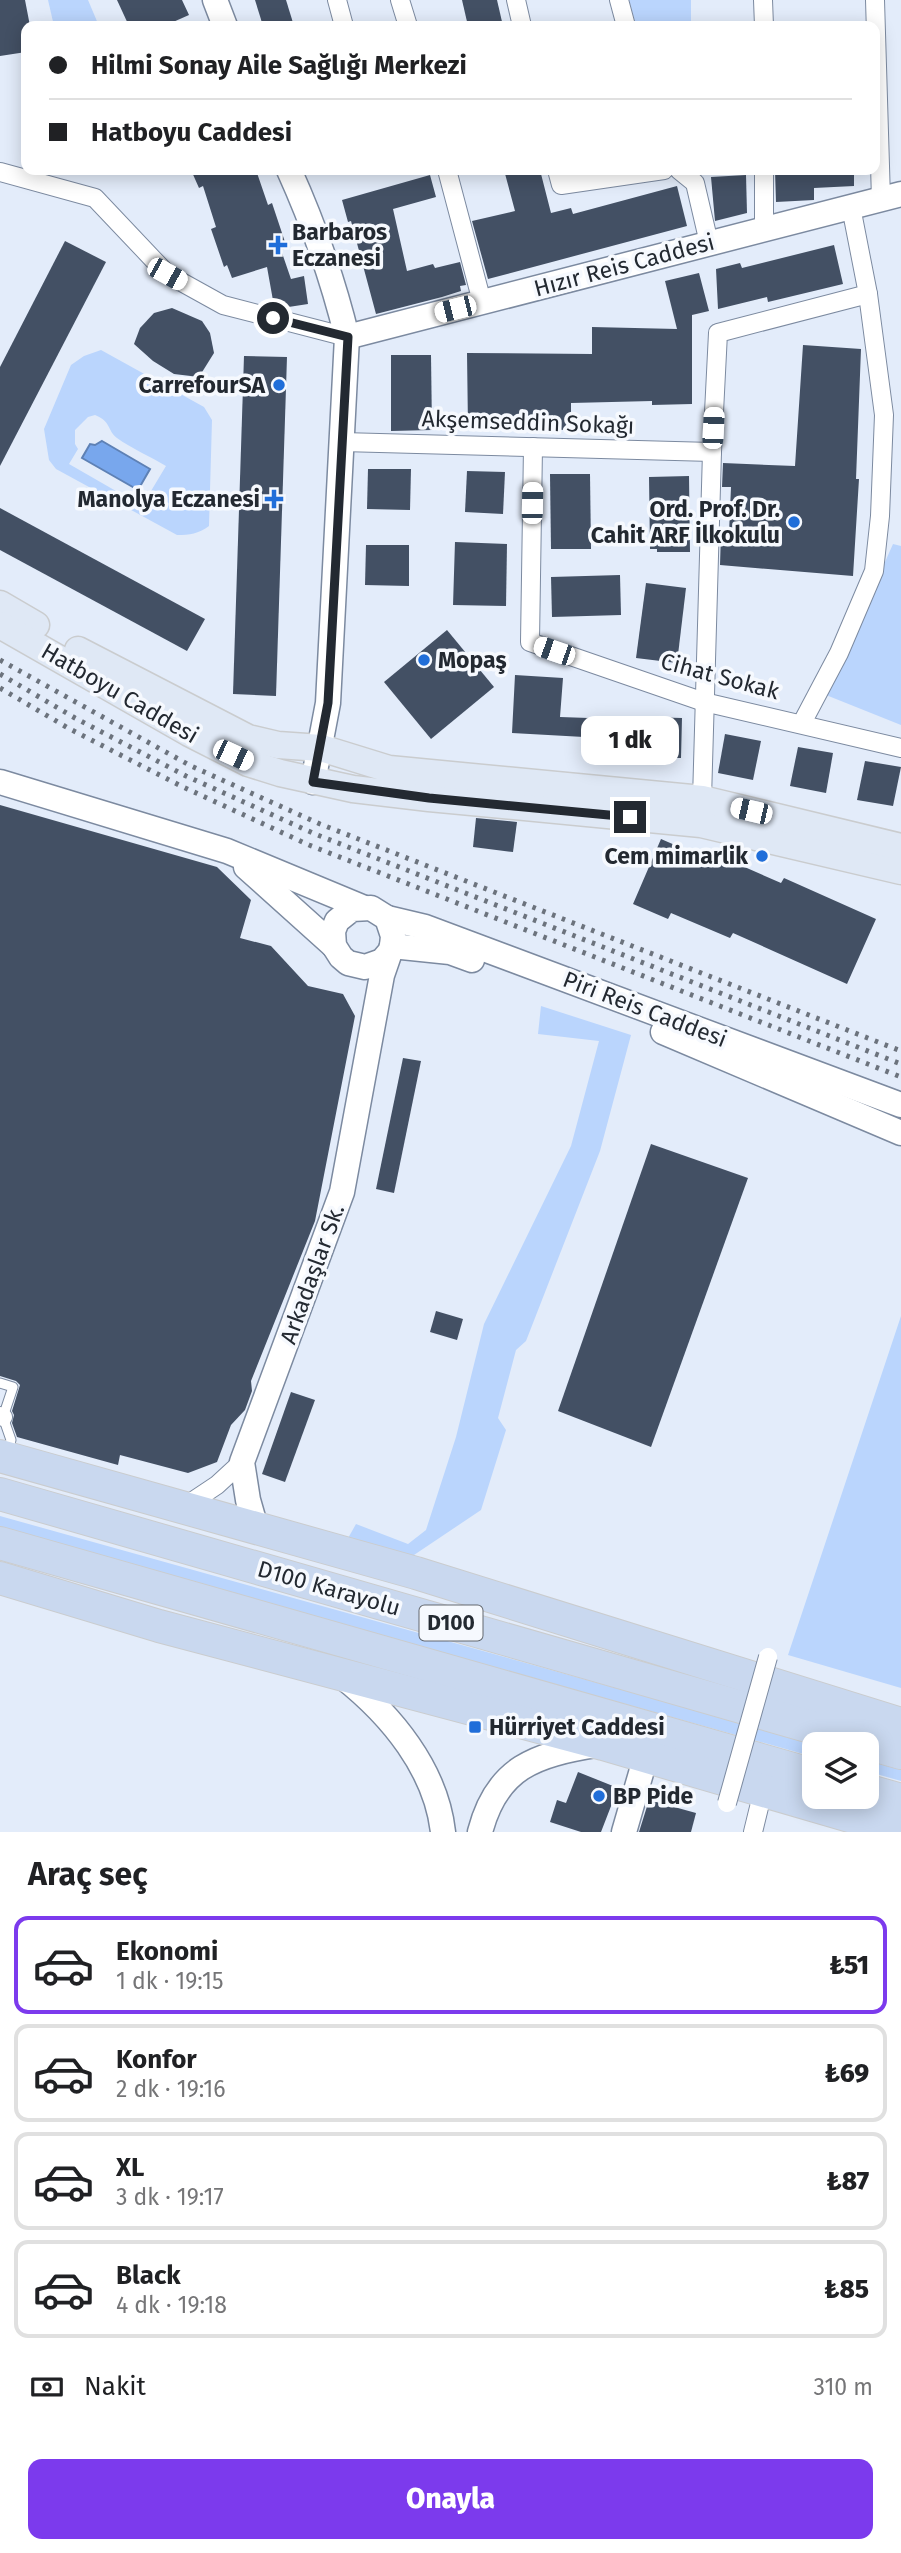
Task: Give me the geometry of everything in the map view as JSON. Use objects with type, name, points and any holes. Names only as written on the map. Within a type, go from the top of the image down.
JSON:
[{"type":"highway","points":[[3,1456],[429,1577],[895,1718]]},
{"type":"highway","name":"D100 Karayolu","points":[[0,1494],[901,1753]]},
{"type":"highway","name":"D100 Karayolu","points":[[0,1543],[802,1772]]},
{"type":"highway","points":[[0,1578],[159,1626],[646,1756],[901,1831]]},
{"type":"highway","points":[[879,1794],[901,1800]]},
{"type":"main road","name":"Hatboyu Caddesi","points":[[0,604],[86,655],[248,738],[278,745],[321,748],[389,769],[702,799],[901,847]]},
{"type":"main road","name":"Hatboyu Caddesi","points":[[0,625],[217,748],[248,763],[313,782],[429,798],[701,824],[901,872]]},
{"type":"street","points":[[215,0],[223,21]]},
{"type":"street","points":[[337,0],[343,21]]},
{"type":"street","points":[[401,0],[407,21]]},
{"type":"street","points":[[516,0],[522,21]]},
{"type":"street","points":[[619,0],[625,21]]},
{"type":"street","points":[[764,0],[764,21]]},
{"type":"street","points":[[875,0],[877,21]]},
{"type":"street","points":[[880,61],[891,196]]},
{"type":"street","points":[[0,172],[95,198],[167,274],[223,305],[348,337]]},
{"type":"street","points":[[291,175],[304,204],[348,337],[328,703],[313,782]]},
{"type":"street","points":[[448,175],[482,302]]},
{"type":"street","points":[[558,175],[561,185],[630,175]]},
{"type":"street","points":[[685,175],[695,183],[709,243]]},
{"type":"street","points":[[764,175],[764,229]]},
{"type":"street","name":"Hızır Reis Caddesi","points":[[348,337],[891,196]]},
{"type":"street","points":[[802,723],[839,653],[874,571],[880,516],[884,415],[868,294],[851,206]]},
{"type":"street","points":[[702,799],[718,333],[868,294]]},
{"type":"street","name":"Akşemseddin Sokağı","points":[[342,442],[712,452]]},
{"type":"street","name":"Cihat Sokak","points":[[533,447],[530,642],[704,702],[901,748]]},
{"type":"street","points":[[0,782],[227,851],[371,908],[387,918],[393,936],[390,950],[382,961],[365,967],[348,963],[227,851]]},
{"type":"street","points":[[362,906],[352,909],[337,921],[333,931],[337,952],[375,1014]]},
{"type":"street","name":"Piri Reis Caddesi","points":[[387,918],[425,927],[901,1105]]},
{"type":"street","name":"Piri Reis Caddesi","points":[[390,950],[450,952],[463,956],[611,1011],[901,1133]]},
{"type":"street","name":"Arkadaşlar Sk.","points":[[256,1528],[242,1462],[342,1192],[375,1014],[390,950]]},
{"type":"street","points":[[184,1507],[217,1485],[242,1462]]},
{"type":"street","points":[[726,1803],[768,1657]]},
{"type":"street","points":[[337,1672],[363,1692],[411,1749],[432,1788],[443,1832]]},
{"type":"street","points":[[480,1832],[491,1801],[501,1787],[526,1764],[558,1751],[603,1744]]},
{"type":"street","points":[[624,1832],[646,1756]]},
{"type":"street","points":[[753,1832],[763,1791]]},
{"type":"lane","points":[[0,1383],[13,1387],[1,1417],[11,1440],[3,1456]]},
{"type":"shaded area","points":[[48,0],[88,0],[97,21],[53,21]]},
{"type":"shaded area","points":[[629,0],[691,0],[691,21],[635,21]]},
{"type":"shaded area","points":[[101,350],[204,407],[212,420],[209,526],[194,534],[177,535],[56,469],[49,460],[44,429],[71,365],[84,356]],"holes":[[[88,417],[100,417],[117,438],[166,466],[142,506],[69,464],[78,449],[75,444],[75,430]]]},
{"type":"shaded area","points":[[893,544],[901,546],[901,725],[826,695]]},
{"type":"shaded area","points":[[541,1006],[631,1035],[600,1151],[526,1341],[516,1350],[498,1418],[506,1430],[481,1510],[411,1557],[347,1540],[356,1524],[408,1544],[426,1530],[456,1437],[484,1324],[571,1146],[599,1041],[538,1034]]},
{"type":"shaded area","points":[[901,1316],[901,1688],[788,1655]]},
{"type":"shaded area","points":[[0,1516],[802,1740],[802,1754],[0,1529]]},
{"type":"shaded area","points":[[879,1762],[901,1768],[901,1781],[879,1775]]},
{"type":"water","points":[[102,441],[150,469],[138,490],[82,458],[90,444],[95,445]]},
{"type":"building","points":[[0,0],[25,0],[29,21],[21,21],[21,53],[0,56]]},
{"type":"building","points":[[117,0],[182,0],[189,15],[175,21],[127,21]]},
{"type":"building","points":[[255,0],[286,0],[292,21],[261,21]]},
{"type":"building","points":[[462,0],[497,0],[502,21],[467,21]]},
{"type":"building","points":[[193,175],[258,175],[268,205],[272,203],[287,248],[281,250],[291,279],[304,276],[308,304],[282,308],[274,306],[267,267],[232,278],[227,265],[224,267],[211,229],[216,227],[203,186],[199,188]]},
{"type":"building","points":[[430,175],[436,197],[393,209],[407,271],[433,264],[435,268],[460,262],[466,285],[460,286],[461,291],[376,314],[351,221],[348,222],[342,200]]},
{"type":"building","points":[[505,175],[541,175],[551,213],[571,208],[573,214],[677,186],[687,226],[488,279],[472,221],[515,211]]},
{"type":"building","points":[[746,175],[747,213],[715,221],[711,177]]},
{"type":"building","points":[[775,175],[854,175],[854,186],[814,188],[814,200],[776,202]]},
{"type":"building","points":[[65,241],[106,262],[0,466],[0,367]]},
{"type":"building","points":[[834,245],[843,284],[768,302],[767,297],[718,309],[716,269],[740,263],[742,268]]},
{"type":"building","points":[[699,273],[709,311],[692,315],[692,404],[652,405],[652,401],[571,403],[571,430],[468,428],[467,353],[592,354],[592,327],[677,329],[665,281]]},
{"type":"building","points":[[172,308],[202,321],[210,333],[214,353],[199,377],[174,374],[153,361],[134,344],[140,328],[154,313]]},
{"type":"building","points":[[803,345],[861,349],[856,479],[859,479],[853,576],[720,565],[721,533],[729,533],[731,487],[722,487],[723,463],[795,466]]},
{"type":"building","points":[[391,355],[431,355],[432,430],[391,431]]},
{"type":"building","points":[[244,356],[287,357],[276,696],[233,694]]},
{"type":"building","points":[[368,469],[411,469],[410,510],[367,509]]},
{"type":"building","points":[[467,471],[505,472],[503,514],[465,512]]},
{"type":"building","points":[[550,474],[590,474],[591,549],[551,549]]},
{"type":"building","points":[[689,476],[690,552],[657,552],[657,549],[650,549],[649,477]]},
{"type":"building","points":[[0,508],[205,619],[187,651],[0,550]]},
{"type":"building","points":[[455,542],[507,544],[506,606],[453,605]]},
{"type":"building","points":[[366,545],[409,545],[409,586],[365,585]]},
{"type":"building","points":[[620,575],[621,615],[552,617],[551,577]]},
{"type":"building","points":[[646,583],[686,588],[677,663],[636,658]]},
{"type":"building","points":[[447,630],[494,687],[431,739],[384,682]]},
{"type":"building","points":[[515,675],[563,678],[560,717],[646,720],[646,717],[682,718],[681,758],[583,758],[584,737],[512,733]]},
{"type":"building","points":[[725,734],[761,741],[753,780],[718,773]]},
{"type":"building","points":[[798,747],[833,753],[826,793],[790,786]]},
{"type":"building","points":[[865,761],[901,767],[893,806],[857,800]]},
{"type":"building","points":[[0,805],[217,867],[251,900],[240,938],[271,946],[308,986],[343,994],[355,1016],[315,1221],[251,1381],[252,1391],[245,1410],[231,1425],[217,1462],[188,1473],[120,1455],[118,1465],[17,1437],[12,1423],[12,1411],[20,1385],[0,1376]]},
{"type":"building","points":[[476,818],[517,822],[513,852],[473,847]]},
{"type":"building","points":[[661,839],[721,865],[724,858],[781,883],[784,878],[876,919],[847,984],[733,933],[730,938],[671,913],[668,919],[633,904]]},
{"type":"building","points":[[403,1058],[421,1061],[394,1193],[376,1189]]},
{"type":"building","points":[[651,1144],[748,1178],[651,1447],[558,1411]]},
{"type":"building","points":[[436,1311],[463,1319],[457,1340],[430,1332]]},
{"type":"building","points":[[291,1392],[315,1400],[285,1482],[262,1474]]},
{"type":"building","points":[[578,1772],[618,1788],[601,1832],[581,1832],[550,1822],[557,1800],[566,1803]]},
{"type":"building","points":[[649,1800],[696,1813],[691,1832],[639,1832]]},
{"type":"railway","points":[[0,660],[191,766],[320,824],[901,1051]]},
{"type":"railway","points":[[0,674],[75,718],[186,776],[315,834],[901,1064]]},
{"type":"railway","points":[[0,688],[68,728],[181,786],[309,845],[901,1077]]},
{"type":"place","name":"Barbaros Eczanesi","points":[[278,245]]},
{"type":"place","name":"CarrefourSA","points":[[279,385]]},
{"type":"place","name":"Manolya Eczanesi","points":[[274,499]]},
{"type":"place","name":"Ord. Prof. Dr. Cahit ARF İlkokulu","points":[[794,522]]},
{"type":"place","name":"Mopaş","points":[[424,660]]},
{"type":"place","name":"Cem mimarlik","points":[[762,856]]},
{"type":"place","name":"Hürriyet Caddesi","points":[[475,1727]]},
{"type":"place","name":"BP Pide","points":[[599,1796]]},
{"type":"route","points":[[273,318],[348,337],[328,703],[313,782],[429,798],[630,817]]}]
